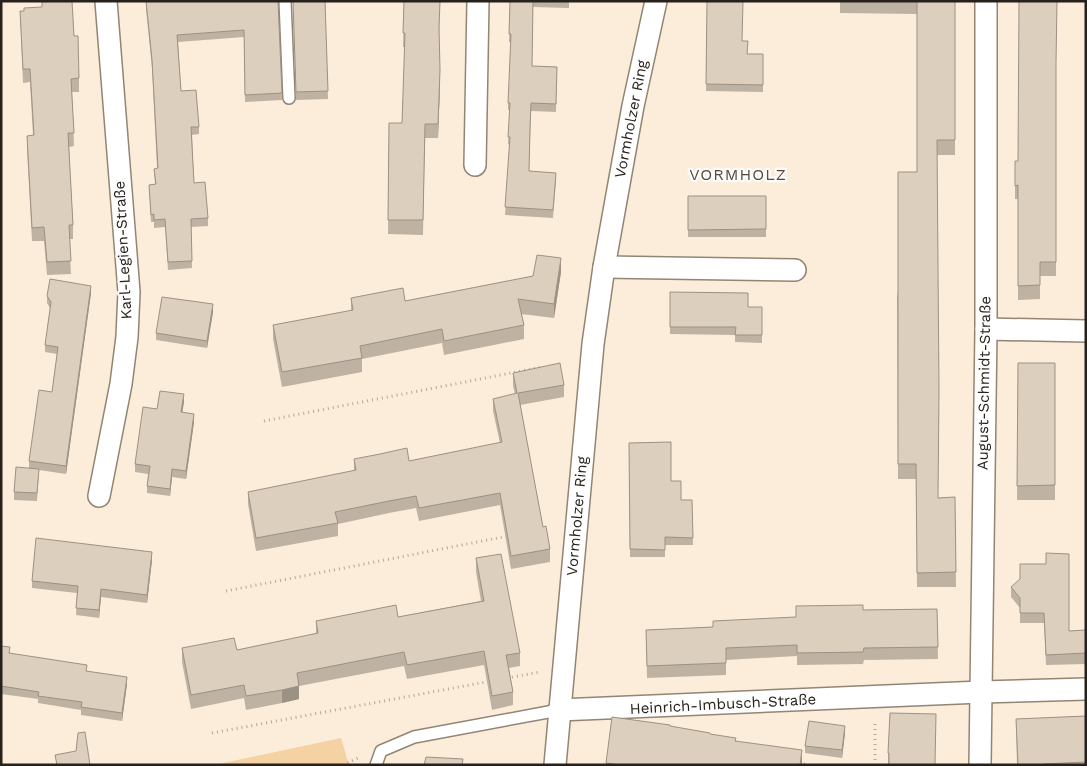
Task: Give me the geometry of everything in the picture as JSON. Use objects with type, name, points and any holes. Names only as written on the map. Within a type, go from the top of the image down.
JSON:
[{"type":"street","name":"Karl-Legien-Straße","points":[[99,496],[121,384],[127,337],[129,292],[106,1]]},
{"type":"street","points":[[475,165],[478,1]]},
{"type":"street","name":"Vormholzer Ring","points":[[555,765],[592,344],[633,106],[656,1]]},
{"type":"street","name":"August-Schmidt-Straße","points":[[980,765],[986,330],[986,1]]},
{"type":"street","points":[[604,267],[795,270]]},
{"type":"street","points":[[986,330],[1086,331]]},
{"type":"street","name":"Heinrich-Imbusch-Straße","points":[[559,710],[1086,689]]},
{"type":"lane","points":[[285,1],[289,98]]},
{"type":"lane","name":"Heinrich-Imbusch-Straße","points":[[376,765],[381,751],[414,737],[559,710]]},
{"type":"path","points":[[264,421],[547,366]]},
{"type":"path","points":[[226,591],[509,536]]},
{"type":"path","points":[[502,679],[534,673]]},
{"type":"path","points":[[212,733],[494,680]]},
{"type":"path","points":[[875,723],[875,765]]},
{"type":"path","points":[[791,760],[807,765]]},
{"type":"path","points":[[343,765],[348,762]]},
{"type":"shaded area","points":[[341,738],[349,765],[214,765]]},
{"type":"building","points":[[72,1],[74,36],[78,36],[79,78],[71,79],[74,133],[68,133],[73,225],[69,225],[71,261],[47,262],[44,227],[32,228],[27,136],[34,135],[30,69],[23,69],[20,11],[24,11],[24,8],[42,7],[42,2]]},
{"type":"building","points":[[146,1],[278,1],[282,93],[245,95],[244,30],[177,35],[181,91],[196,90],[199,127],[191,127],[194,183],[205,182],[208,218],[191,219],[192,261],[168,262],[165,219],[154,220],[154,214],[151,215],[149,185],[156,184],[154,169],[158,168],[152,60]]},
{"type":"building","points":[[293,1],[325,1],[328,91],[296,92]]},
{"type":"building","points":[[404,1],[440,1],[438,124],[425,124],[423,220],[388,220],[389,123],[402,123],[405,33],[403,33]]},
{"type":"building","points":[[510,1],[533,1],[532,66],[557,67],[556,104],[531,103],[530,128],[529,171],[556,173],[553,210],[505,207],[510,137],[508,137],[510,103],[508,103],[511,34],[509,34]]},
{"type":"building","points":[[707,1],[743,1],[742,41],[748,41],[747,54],[763,54],[763,85],[706,84]]},
{"type":"building","points":[[917,1],[955,1],[955,140],[937,140],[938,498],[955,497],[956,572],[917,573],[916,464],[898,464],[898,172],[917,172]]},
{"type":"building","points":[[1019,1],[1057,1],[1056,262],[1040,262],[1040,285],[1018,286],[1018,185],[1015,186],[1015,161],[1018,161]]},
{"type":"building","points":[[688,196],[766,196],[766,229],[688,230]]},
{"type":"building","points":[[537,255],[561,258],[554,304],[518,299],[524,325],[444,341],[442,329],[360,346],[362,358],[282,372],[273,325],[353,310],[351,298],[403,288],[405,301],[533,276]]},
{"type":"building","points":[[50,279],[91,286],[66,466],[29,461],[39,390],[52,392],[58,347],[45,345],[51,302],[47,296]]},
{"type":"building","points":[[670,292],[748,293],[748,307],[762,307],[762,335],[735,335],[736,327],[670,327]]},
{"type":"building","points":[[162,297],[213,304],[207,341],[156,333]]},
{"type":"building","points":[[560,363],[564,385],[518,393],[543,527],[546,526],[550,549],[511,556],[500,493],[419,508],[416,496],[335,512],[338,523],[256,538],[248,492],[356,470],[354,459],[407,448],[409,461],[502,442],[493,399],[517,393],[513,373]]},
{"type":"building","points":[[1018,363],[1055,363],[1055,485],[1017,486]]},
{"type":"building","points":[[160,391],[184,394],[181,412],[194,414],[186,471],[172,469],[170,489],[147,486],[150,466],[135,464],[143,407],[157,409]]},
{"type":"building","points":[[671,442],[671,481],[681,481],[681,500],[692,500],[693,538],[665,537],[665,550],[630,549],[629,443]]},
{"type":"building","points":[[16,467],[39,469],[37,493],[14,492]]},
{"type":"building","points":[[36,538],[152,552],[147,595],[101,589],[99,610],[76,608],[78,586],[32,581]]},
{"type":"building","points":[[1046,553],[1069,554],[1069,631],[1086,630],[1086,653],[1046,655],[1044,613],[1020,613],[1020,598],[1011,587],[1020,579],[1020,564],[1046,564]]},
{"type":"building","points":[[501,554],[520,653],[506,655],[513,692],[492,696],[484,651],[407,665],[404,652],[297,673],[299,686],[282,690],[246,696],[244,685],[191,695],[182,648],[234,638],[237,650],[318,633],[316,621],[396,605],[398,617],[484,601],[476,558]]},
{"type":"building","points":[[863,605],[863,610],[937,609],[938,647],[864,648],[863,652],[797,653],[797,645],[726,648],[726,663],[647,666],[646,630],[713,627],[713,621],[796,617],[796,606]]},
{"type":"building","points":[[1,646],[10,647],[9,653],[87,665],[86,671],[127,677],[122,713],[81,707],[82,702],[38,696],[39,692],[1,686]]},
{"type":"building","points":[[890,713],[936,714],[935,765],[889,765]]},
{"type":"building","points":[[1086,716],[1086,762],[1018,765],[1016,719]]},
{"type":"building","points":[[612,717],[670,725],[736,738],[735,741],[802,750],[800,765],[622,765],[606,763]]},
{"type":"building","points":[[809,721],[845,726],[842,750],[805,746]]},
{"type":"building","points":[[85,732],[90,765],[57,765],[55,755],[76,751],[78,733]]},
{"type":"building","points":[[426,757],[463,759],[462,765],[424,765]]},
{"type":"district","name":"VORMHOLZ","points":[[738,174]]}]
